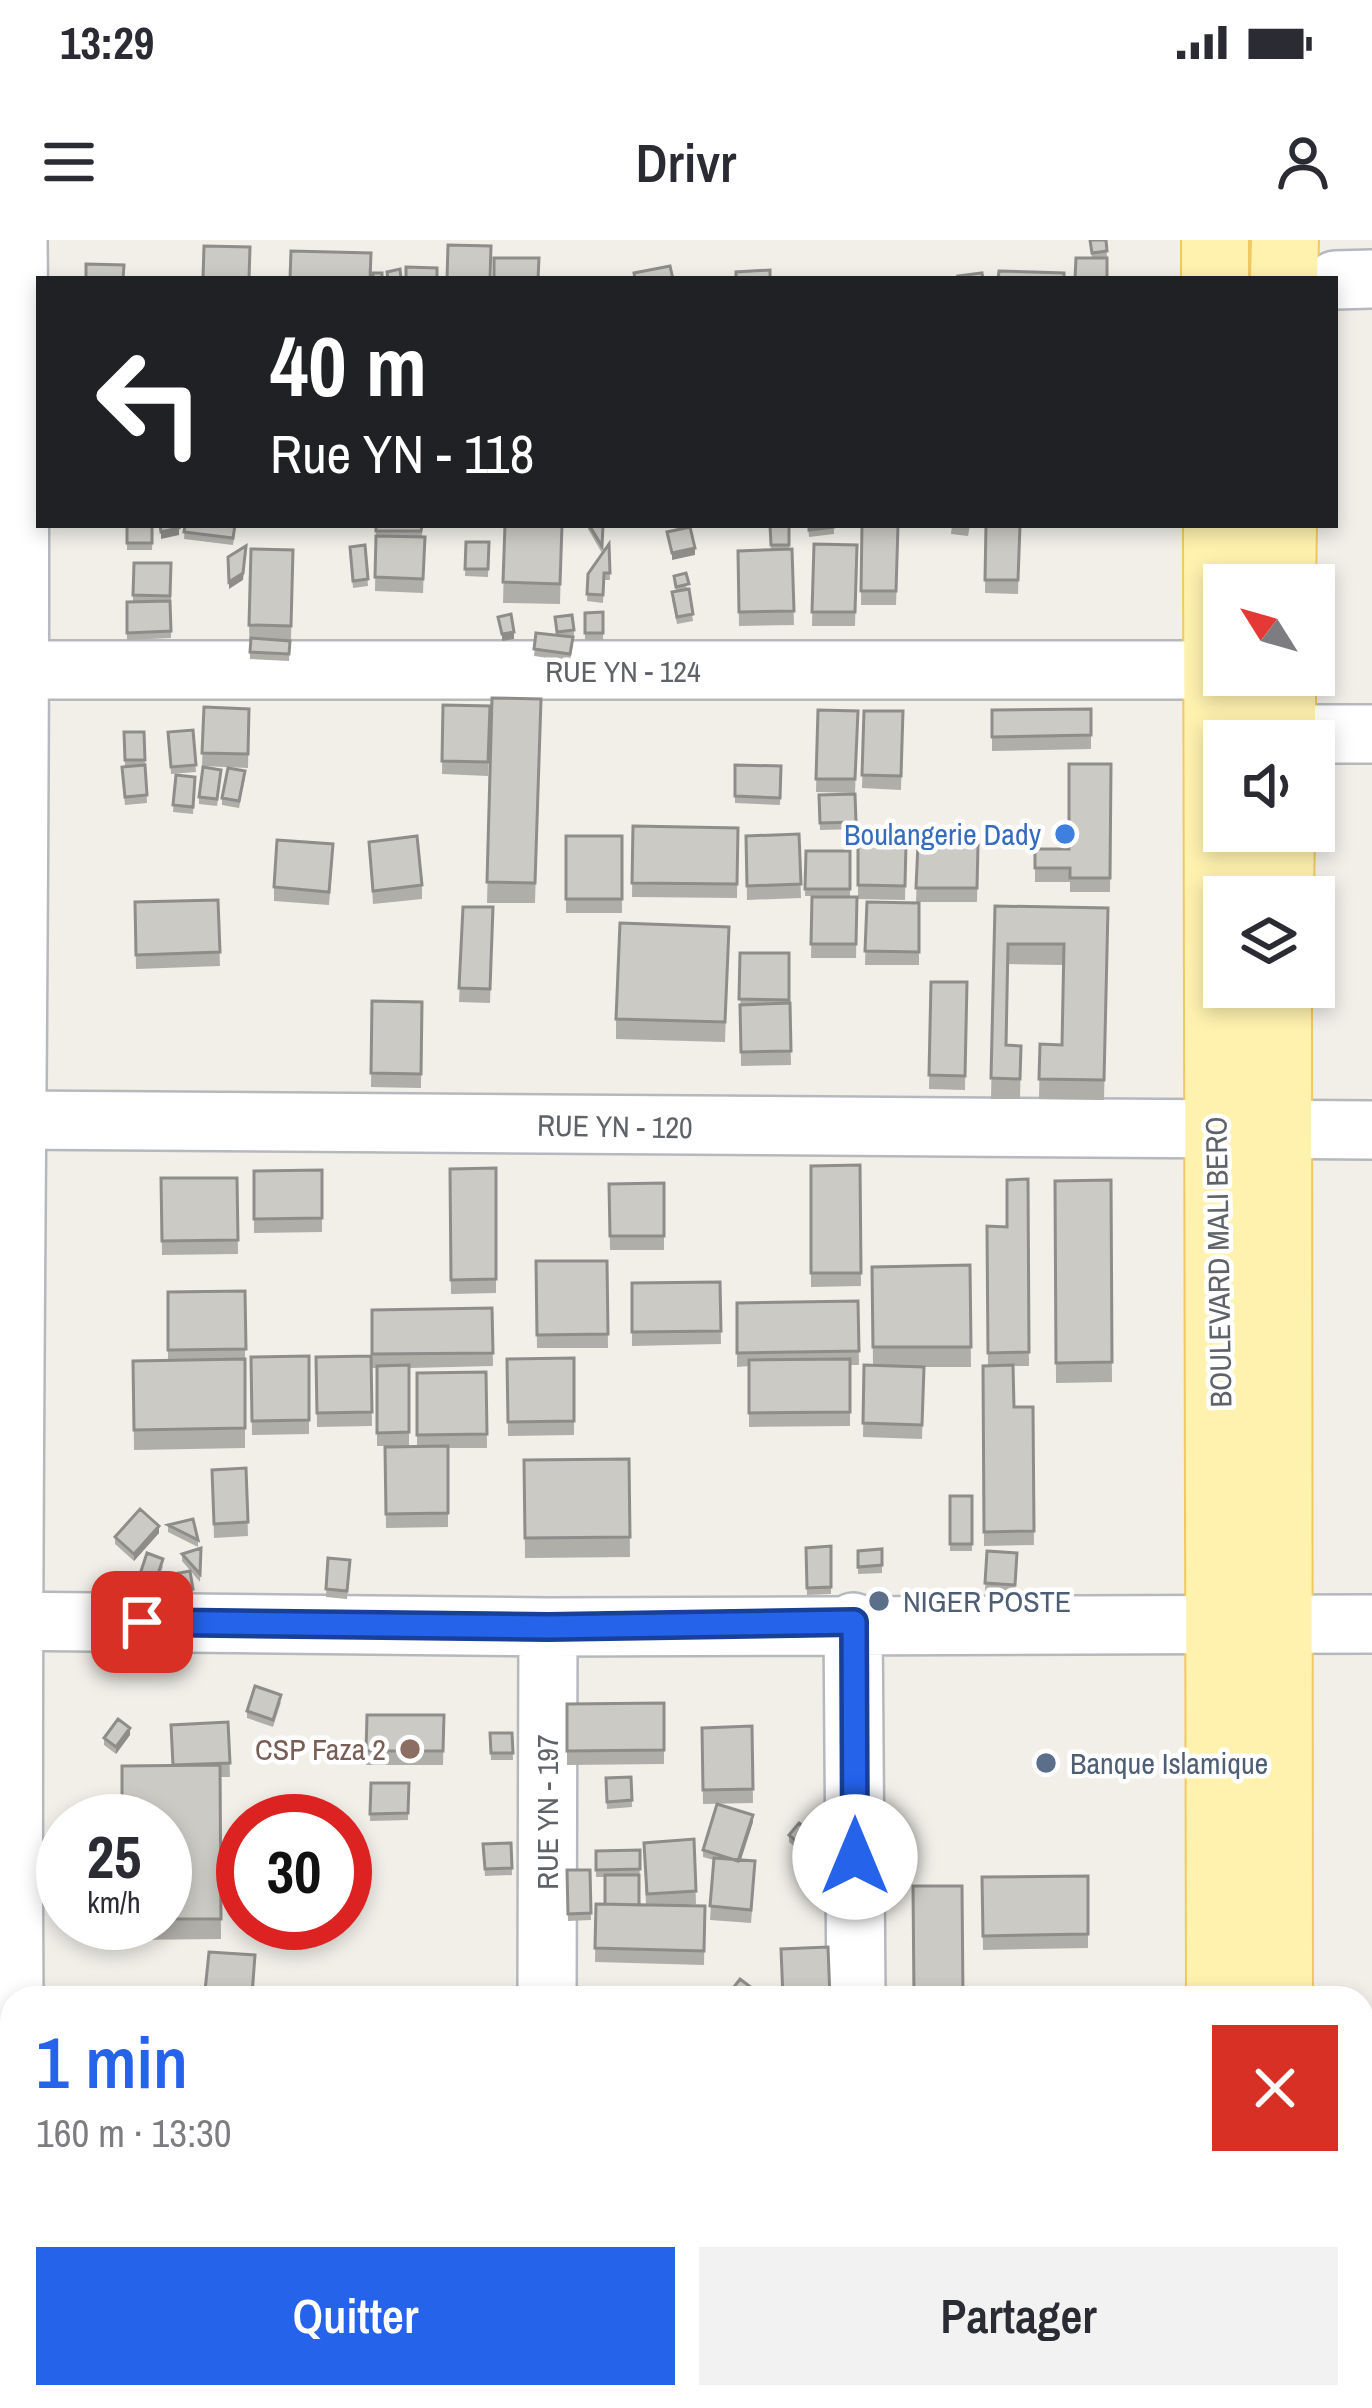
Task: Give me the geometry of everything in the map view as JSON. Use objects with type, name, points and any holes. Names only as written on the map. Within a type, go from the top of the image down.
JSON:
[{"type":"main road","points":[[1215,240],[1215,276]]},
{"type":"main road","points":[[1284,276],[1285,240]]},
{"type":"main road","name":"BOULEVARD MALI BERO","points":[[1218,528],[1258,698],[1245,1131],[1251,1626],[1278,1986]]},
{"type":"main road","points":[[1282,528],[1282,564]]},
{"type":"main road","name":"BOULEVARD MALI BERO","points":[[1245,1131],[1273,1008]]},
{"type":"main road","name":"BOULEVARD MALI BERO","points":[[1221,1986],[1251,1626]]},
{"type":"street","points":[[14,1986],[6,1621],[22,670],[18,240]]},
{"type":"street","points":[[1338,280],[1372,279]]},
{"type":"street","name":"RUE YN - 124","points":[[22,670],[1258,698],[1372,734]]},
{"type":"street","name":"RUE YN - 120","points":[[14,1120],[1372,1130]]},
{"type":"street","points":[[6,1621],[548,1627],[854,1622],[1372,1624]]},
{"type":"street","points":[[854,1622],[856,1986]]},
{"type":"street","name":"RUE YN - 197","points":[[547,1986],[548,1627]]},
{"type":"building","points":[[1090,240],[1106,240],[1107,251],[1092,253]]},
{"type":"building","points":[[448,245],[491,246],[490,276],[447,276]]},
{"type":"building","points":[[204,246],[250,247],[249,276],[203,276]]},
{"type":"building","points":[[291,251],[371,253],[370,276],[290,276]]},
{"type":"building","points":[[494,258],[539,258],[538,276],[494,276]]},
{"type":"building","points":[[1076,258],[1107,258],[1107,276],[1075,276]]},
{"type":"building","points":[[86,264],[124,265],[123,276],[86,276]]},
{"type":"building","points":[[670,266],[672,276],[634,276]]},
{"type":"building","points":[[406,267],[437,268],[437,276],[406,276]]},
{"type":"building","points":[[770,270],[770,276],[736,276],[736,272]]},
{"type":"building","points":[[999,271],[1064,273],[1064,276],[998,276]]},
{"type":"building","points":[[127,528],[152,528],[152,543],[127,543]]},
{"type":"building","points":[[185,528],[235,528],[233,538],[184,532]]},
{"type":"building","points":[[376,528],[422,528],[421,531]]},
{"type":"building","points":[[505,528],[562,528],[560,584],[503,582]]},
{"type":"building","points":[[591,528],[603,528],[602,546]]},
{"type":"building","points":[[690,528],[695,548],[672,553],[667,532]]},
{"type":"building","points":[[770,528],[789,528],[789,545],[771,545]]},
{"type":"building","points":[[862,528],[898,528],[896,591],[861,591]]},
{"type":"building","points":[[986,528],[1020,528],[1018,580],[985,580]]},
{"type":"building","points":[[376,536],[425,537],[423,579],[375,577]]},
{"type":"building","points":[[466,542],[489,542],[488,569],[465,569]]},
{"type":"building","points":[[609,544],[610,573],[604,573],[603,595],[587,594],[588,574]]},
{"type":"building","points":[[814,544],[857,545],[855,612],[812,612]]},
{"type":"building","points":[[365,545],[368,579],[353,581],[350,547]]},
{"type":"building","points":[[246,546],[243,573],[229,582],[228,557]]},
{"type":"building","points":[[251,549],[293,550],[291,626],[249,625]]},
{"type":"building","points":[[792,549],[794,611],[739,612],[738,551]]},
{"type":"building","points":[[134,563],[171,563],[170,596],[133,595]]},
{"type":"building","points":[[686,573],[689,584],[676,587],[674,576]]},
{"type":"building","points":[[689,589],[693,614],[677,617],[672,592]]},
{"type":"building","points":[[170,601],[171,631],[127,633],[127,602]]},
{"type":"building","points":[[603,612],[603,633],[585,633],[585,613]]},
{"type":"building","points":[[511,614],[514,632],[502,634],[498,617]]},
{"type":"building","points":[[572,615],[574,630],[557,632],[555,617]]},
{"type":"building","points":[[536,633],[573,637],[570,654],[534,649]]},
{"type":"building","points":[[251,638],[290,641],[289,654],[250,652]]},
{"type":"building","points":[[492,698],[541,699],[535,883],[487,882]]},
{"type":"building","points":[[443,705],[490,706],[488,762],[442,761]]},
{"type":"building","points":[[204,707],[249,709],[248,754],[202,753]]},
{"type":"building","points":[[1091,709],[1091,735],[992,737],[992,710]]},
{"type":"building","points":[[818,710],[858,711],[855,779],[816,779]]},
{"type":"building","points":[[864,711],[903,711],[901,776],[862,775]]},
{"type":"building","points":[[193,730],[196,765],[171,767],[168,732]]},
{"type":"building","points":[[124,732],[144,732],[145,760],[125,760]]},
{"type":"building","points":[[1069,764],[1111,764],[1110,878],[1070,878],[1070,868],[1035,868],[1035,849],[1069,849]]},
{"type":"building","points":[[145,765],[147,795],[125,797],[122,767]]},
{"type":"building","points":[[735,765],[781,766],[780,798],[735,796]]},
{"type":"building","points":[[203,767],[221,770],[217,799],[199,797]]},
{"type":"building","points":[[228,768],[245,771],[239,801],[222,798]]},
{"type":"building","points":[[176,775],[195,777],[193,807],[173,805]]},
{"type":"building","points":[[855,794],[856,822],[820,823],[819,795]]},
{"type":"building","points":[[633,826],[738,828],[737,884],[632,883]]},
{"type":"building","points":[[799,834],[801,884],[747,886],[746,836]]},
{"type":"building","points":[[417,836],[422,885],[373,891],[369,842]]},
{"type":"building","points":[[566,836],[622,836],[622,899],[566,899]]},
{"type":"building","points":[[277,840],[333,844],[329,892],[274,887]]},
{"type":"building","points":[[858,842],[906,843],[905,886],[858,885]]},
{"type":"building","points":[[918,844],[978,845],[977,888],[916,888]]},
{"type":"building","points":[[806,851],[850,851],[850,889],[805,889]]},
{"type":"building","points":[[812,897],[857,897],[856,944],[811,944]]},
{"type":"building","points":[[218,900],[220,952],[136,955],[135,902]]},
{"type":"building","points":[[867,902],[919,903],[919,952],[865,951]]},
{"type":"building","points":[[995,906],[1108,908],[1104,1080],[1039,1079],[1040,1044],[1062,1045],[1064,944],[1008,944],[1006,1045],[1021,1046],[1020,1079],[991,1078]]},
{"type":"building","points":[[463,907],[493,907],[490,989],[459,988]]},
{"type":"building","points":[[620,923],[729,927],[725,1022],[616,1019]]},
{"type":"building","points":[[740,953],[789,953],[789,1000],[739,999]]},
{"type":"building","points":[[931,982],[967,982],[965,1076],[929,1075]]},
{"type":"building","points":[[372,1001],[422,1002],[421,1074],[371,1073]]},
{"type":"building","points":[[790,1003],[791,1051],[741,1052],[740,1005]]},
{"type":"building","points":[[860,1165],[861,1273],[811,1273],[811,1166]]},
{"type":"building","points":[[496,1168],[496,1279],[451,1280],[450,1169]]},
{"type":"building","points":[[322,1170],[322,1218],[254,1219],[254,1171]]},
{"type":"building","points":[[161,1178],[237,1178],[238,1240],[162,1241]]},
{"type":"building","points":[[1028,1179],[1029,1352],[988,1353],[987,1226],[1007,1227],[1007,1180]]},
{"type":"building","points":[[1111,1180],[1112,1362],[1056,1363],[1055,1181]]},
{"type":"building","points":[[664,1183],[664,1236],[610,1236],[609,1184]]},
{"type":"building","points":[[536,1261],[607,1261],[608,1334],[537,1335]]},
{"type":"building","points":[[970,1265],[971,1347],[873,1347],[872,1267]]},
{"type":"building","points":[[720,1282],[721,1331],[632,1332],[632,1283]]},
{"type":"building","points":[[245,1291],[246,1349],[168,1350],[168,1292]]},
{"type":"building","points":[[858,1301],[859,1351],[737,1353],[737,1303]]},
{"type":"building","points":[[492,1308],[493,1353],[372,1354],[372,1310]]},
{"type":"building","points":[[309,1356],[309,1420],[252,1421],[251,1357]]},
{"type":"building","points":[[371,1356],[372,1412],[317,1413],[316,1357]]},
{"type":"building","points":[[574,1358],[574,1421],[508,1422],[507,1359]]},
{"type":"building","points":[[245,1359],[245,1428],[134,1430],[133,1361]]},
{"type":"building","points":[[850,1359],[850,1412],[749,1413],[749,1360]]},
{"type":"building","points":[[409,1365],[409,1432],[377,1433],[377,1366]]},
{"type":"building","points":[[864,1365],[924,1367],[922,1425],[863,1423]]},
{"type":"building","points":[[1013,1365],[1014,1407],[1033,1407],[1034,1531],[984,1532],[983,1366]]},
{"type":"building","points":[[486,1372],[487,1434],[417,1435],[417,1373]]},
{"type":"building","points":[[448,1446],[448,1513],[386,1514],[385,1447]]},
{"type":"building","points":[[629,1459],[630,1537],[525,1538],[524,1460]]},
{"type":"building","points":[[246,1468],[248,1522],[214,1524],[212,1470]]},
{"type":"building","points":[[950,1496],[972,1496],[972,1544],[950,1544]]},
{"type":"building","points":[[140,1509],[159,1526],[134,1554],[115,1537]]},
{"type":"building","points":[[193,1519],[198,1540],[168,1525]]},
{"type":"building","points":[[831,1546],[831,1587],[807,1588],[806,1548]]},
{"type":"building","points":[[201,1548],[200,1574],[182,1554]]},
{"type":"building","points":[[882,1549],[882,1565],[858,1567],[858,1551]]},
{"type":"building","points":[[987,1551],[1017,1553],[1015,1585],[985,1583]]},
{"type":"building","points":[[147,1553],[163,1559],[156,1580],[140,1574]]},
{"type":"building","points":[[328,1558],[350,1560],[347,1591],[326,1589]]},
{"type":"building","points":[[190,1571],[193,1589],[166,1594],[163,1576]]},
{"type":"building","points":[[255,1686],[281,1695],[273,1720],[247,1711]]},
{"type":"building","points":[[664,1703],[664,1750],[567,1751],[567,1704]]},
{"type":"building","points":[[367,1715],[444,1715],[443,1751],[366,1751]]},
{"type":"building","points":[[118,1719],[130,1728],[116,1747],[104,1738]]},
{"type":"building","points":[[228,1722],[230,1763],[173,1765],[171,1725]]},
{"type":"building","points":[[752,1726],[753,1789],[703,1790],[702,1728]]},
{"type":"building","points":[[490,1733],[512,1733],[513,1753],[491,1753]]},
{"type":"building","points":[[220,1765],[216,1919],[192,1919],[192,1794],[122,1794],[122,1766]]},
{"type":"building","points":[[631,1777],[632,1800],[607,1802],[606,1778]]},
{"type":"building","points":[[371,1783],[409,1783],[408,1813],[372,1814]]},
{"type":"building","points":[[717,1804],[753,1815],[738,1861],[703,1850]]},
{"type":"building","points":[[799,1823],[811,1833],[802,1846],[789,1835]]},
{"type":"building","points":[[694,1839],[696,1891],[647,1894],[644,1843]]},
{"type":"building","points":[[511,1843],[512,1868],[485,1869],[483,1844]]},
{"type":"building","points":[[640,1850],[640,1869],[596,1870],[596,1851]]},
{"type":"building","points":[[714,1858],[755,1861],[751,1910],[710,1906]]},
{"type":"building","points":[[567,1870],[590,1870],[591,1913],[568,1914]]},
{"type":"building","points":[[605,1875],[639,1875],[639,1905],[605,1904]]},
{"type":"building","points":[[1088,1876],[1088,1934],[983,1936],[982,1877]]},
{"type":"building","points":[[913,1886],[962,1886],[963,1986],[914,1986]]},
{"type":"building","points":[[596,1904],[705,1906],[704,1951],[595,1948]]},
{"type":"building","points":[[828,1947],[830,1986],[783,1986],[781,1949]]},
{"type":"building","points":[[209,1952],[255,1955],[253,1986],[206,1986]]},
{"type":"place","name":"Boulangerie Dady","points":[[1065,834]]},
{"type":"place","name":"NIGER POSTE","points":[[879,1601]]},
{"type":"place","name":"CSP Faza 2","points":[[410,1749]]},
{"type":"place","name":"Banque Islamique","points":[[1046,1763]]},
{"type":"route","points":[[142,1622],[548,1627],[854,1622],[855,1857]]}]
